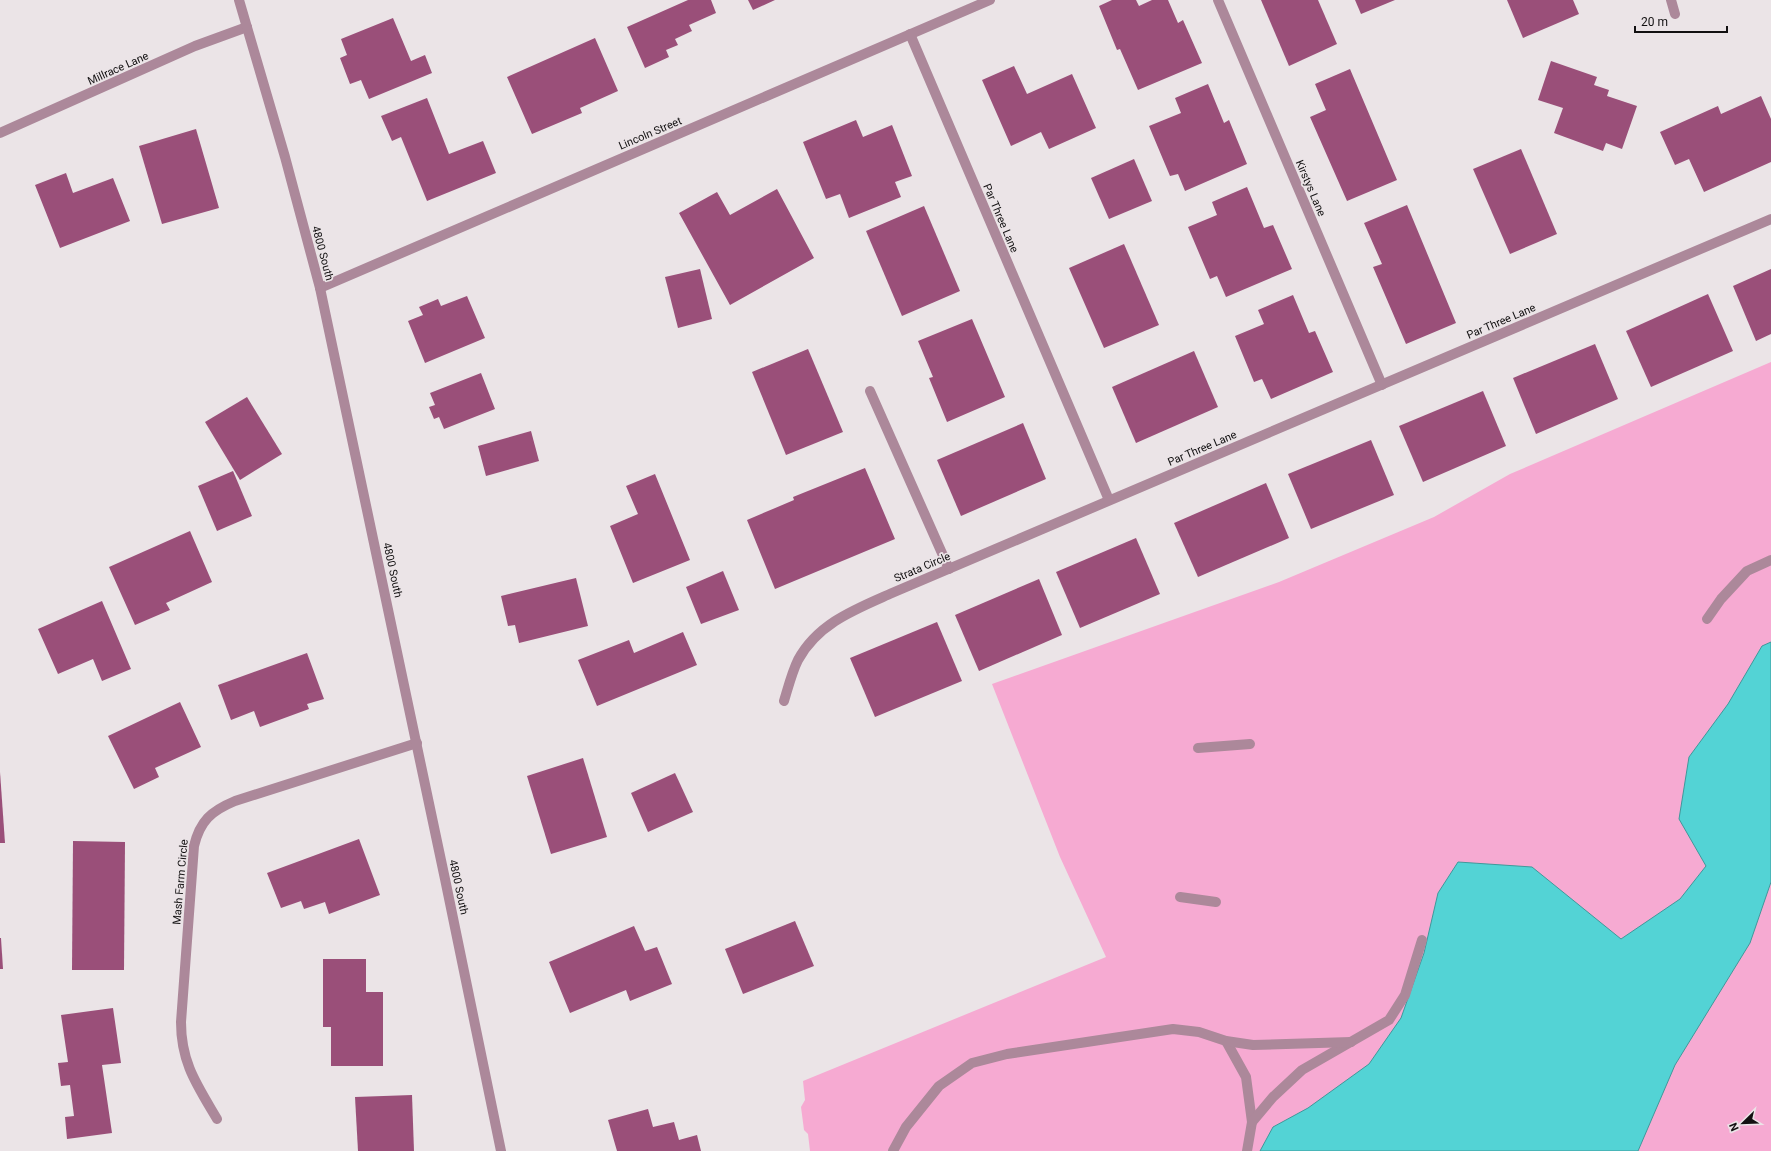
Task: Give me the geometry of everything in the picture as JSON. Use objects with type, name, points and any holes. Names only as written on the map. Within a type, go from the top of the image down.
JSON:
[{"type":"street","name":"4800 South","points":[[239,0],[285,157],[320,288],[417,743],[501,1151]]},
{"type":"street","name":"Lincoln Street","points":[[320,288],[990,0]]},
{"type":"street","name":"Kirstys Lane","points":[[1218,0],[1382,385]]},
{"type":"street","points":[[1671,0],[1675,14]]},
{"type":"street","name":"Millrace Lane","points":[[0,133],[194,46],[247,27]]},
{"type":"street","name":"Par Three Lane","points":[[910,34],[1109,500],[1771,218]]},
{"type":"street","points":[[870,391],[949,569]]},
{"type":"street","name":"Strata Circle","points":[[784,701],[798,661],[807,645],[828,625],[843,616],[892,593],[1109,500]]},
{"type":"street","points":[[1707,618],[1721,599],[1747,571],[1771,560]]},
{"type":"street","name":"Mash Farm Circle","points":[[217,1119],[192,1075],[185,1058],[181,1041],[181,1022],[194,846],[197,834],[202,824],[216,810],[235,801],[417,743]]},
{"type":"street","points":[[1198,748],[1250,744]]},
{"type":"street","points":[[1180,897],[1216,902]]},
{"type":"street","points":[[1252,1122],[1273,1097],[1302,1070],[1389,1020],[1405,995],[1422,940]]},
{"type":"street","points":[[893,1151],[906,1127],[939,1086],[972,1063],[1007,1054],[1173,1029],[1199,1032],[1226,1041],[1253,1045],[1351,1042]]},
{"type":"street","points":[[1226,1041],[1246,1077],[1252,1122],[1247,1151]]},
{"type":"shaded area","points":[[1771,362],[1771,1151],[810,1151],[808,1134],[804,1130],[801,1107],[805,1100],[803,1081],[1106,957],[1060,857],[992,684],[1279,582],[1434,517],[1510,474]]},
{"type":"water","points":[[1771,642],[1771,882],[1750,943],[1675,1065],[1638,1151],[1260,1151],[1273,1127],[1308,1108],[1369,1064],[1401,1018],[1424,953],[1438,893],[1458,862],[1532,867],[1621,939],[1680,899],[1706,866],[1679,819],[1689,757],[1728,704],[1762,646]]},
{"type":"building","points":[[688,0],[711,0],[716,13],[689,25],[692,31],[675,39],[678,45],[666,50],[669,57],[645,68],[627,27]]},
{"type":"building","points":[[748,0],[775,0],[753,10]]},
{"type":"building","points":[[1112,0],[1136,0],[1139,6],[1152,0],[1168,0],[1178,23],[1183,20],[1202,63],[1138,90],[1120,49],[1117,50],[1099,6]]},
{"type":"building","points":[[1261,0],[1318,0],[1337,44],[1289,66]]},
{"type":"building","points":[[1355,0],[1395,0],[1361,14]]},
{"type":"building","points":[[1507,0],[1573,0],[1579,14],[1523,38]]},
{"type":"building","points":[[393,18],[411,61],[425,55],[432,73],[369,99],[361,80],[350,84],[340,58],[347,55],[341,39]]},
{"type":"building","points":[[595,38],[618,91],[580,108],[582,113],[532,134],[507,77]]},
{"type":"building","points":[[1551,61],[1597,77],[1594,85],[1609,90],[1607,96],[1637,106],[1622,149],[1606,143],[1603,151],[1554,133],[1563,108],[1538,100]]},
{"type":"building","points":[[1014,66],[1027,94],[1072,74],[1096,128],[1049,149],[1041,132],[1011,146],[982,80]]},
{"type":"building","points":[[1350,69],[1397,180],[1347,201],[1310,117],[1326,110],[1315,84]]},
{"type":"building","points":[[1208,84],[1224,123],[1229,120],[1247,164],[1185,191],[1178,174],[1170,176],[1149,126],[1181,113],[1175,98]]},
{"type":"building","points":[[1761,96],[1771,119],[1771,162],[1704,192],[1689,159],[1675,165],[1660,132],[1718,106],[1721,114]]},
{"type":"building","points":[[427,98],[449,154],[483,141],[496,173],[427,201],[401,137],[392,141],[381,116]]},
{"type":"building","points":[[856,120],[863,137],[892,125],[912,176],[895,182],[901,197],[849,218],[840,194],[826,199],[803,142]]},
{"type":"building","points":[[196,129],[219,208],[162,224],[139,146]]},
{"type":"building","points":[[1521,149],[1557,234],[1510,254],[1473,169]]},
{"type":"building","points":[[1134,159],[1152,201],[1109,219],[1091,178]]},
{"type":"building","points":[[66,173],[73,193],[113,178],[130,221],[60,248],[35,185]]},
{"type":"building","points":[[1247,187],[1264,228],[1273,225],[1292,269],[1226,297],[1217,276],[1210,279],[1188,227],[1217,215],[1212,202]]},
{"type":"building","points":[[777,189],[814,258],[730,305],[679,213],[717,192],[730,215]]},
{"type":"building","points":[[1407,205],[1456,323],[1406,344],[1373,267],[1382,264],[1364,223]]},
{"type":"building","points":[[924,206],[960,291],[902,316],[866,231]]},
{"type":"building","points":[[1124,244],[1159,325],[1104,348],[1069,268]]},
{"type":"building","points":[[700,269],[712,319],[678,328],[665,277]]},
{"type":"building","points":[[1771,269],[1771,334],[1756,341],[1733,286]]},
{"type":"building","points":[[1708,294],[1733,351],[1651,387],[1626,331]]},
{"type":"building","points":[[1293,295],[1309,333],[1315,331],[1333,372],[1271,399],[1262,379],[1254,382],[1235,336],[1264,324],[1258,310]]},
{"type":"building","points":[[467,296],[485,338],[425,363],[408,321],[423,315],[419,307],[438,299],[441,306]]},
{"type":"building","points":[[972,319],[1005,397],[947,422],[929,378],[933,377],[918,341]]},
{"type":"building","points":[[1595,344],[1618,399],[1536,434],[1513,378]]},
{"type":"building","points":[[808,349],[843,432],[786,455],[752,372]]},
{"type":"building","points":[[1194,351],[1218,407],[1136,443],[1112,387]]},
{"type":"building","points":[[481,373],[495,409],[444,429],[439,417],[434,419],[429,407],[435,405],[430,393]]},
{"type":"building","points":[[1483,391],[1506,446],[1423,482],[1399,426]]},
{"type":"building","points":[[247,397],[282,454],[240,480],[205,422]]},
{"type":"building","points":[[1023,423],[1046,479],[961,516],[937,460]]},
{"type":"building","points":[[531,431],[539,461],[486,476],[478,446]]},
{"type":"building","points":[[1371,440],[1394,495],[1311,529],[1288,474]]},
{"type":"building","points":[[865,468],[895,539],[775,589],[747,520],[794,500],[793,497]]},
{"type":"building","points":[[233,471],[252,516],[217,531],[198,486]]},
{"type":"building","points":[[655,474],[690,560],[633,583],[610,526],[638,514],[626,486]]},
{"type":"building","points":[[1266,483],[1289,538],[1198,577],[1174,523]]},
{"type":"building","points":[[190,531],[212,582],[166,603],[170,610],[135,625],[109,567]]},
{"type":"building","points":[[1136,538],[1160,594],[1080,628],[1056,572]]},
{"type":"building","points":[[723,571],[739,610],[701,624],[686,587]]},
{"type":"building","points":[[576,578],[588,626],[519,643],[515,625],[508,626],[501,596]]},
{"type":"building","points":[[1039,579],[1062,635],[979,671],[955,615]]},
{"type":"building","points":[[102,601],[131,669],[102,681],[93,659],[58,674],[38,629]]},
{"type":"building","points":[[937,622],[962,681],[875,717],[850,658]]},
{"type":"building","points":[[683,632],[697,665],[597,706],[578,660],[629,640],[634,653]]},
{"type":"building","points":[[307,653],[324,699],[307,704],[309,709],[260,727],[254,711],[231,720],[218,685]]},
{"type":"building","points":[[180,702],[201,747],[155,768],[159,777],[134,789],[108,736]]},
{"type":"building","points":[[583,758],[607,837],[551,854],[527,776]]},
{"type":"building","points":[[0,772],[5,843],[0,843]]},
{"type":"building","points":[[675,773],[693,812],[648,832],[631,793]]},
{"type":"building","points":[[359,839],[380,895],[329,914],[325,902],[304,909],[301,901],[281,908],[267,873]]},
{"type":"building","points":[[73,841],[125,842],[124,970],[72,970]]},
{"type":"building","points":[[795,921],[814,966],[743,994],[725,949]]},
{"type":"building","points":[[634,926],[645,951],[657,947],[672,984],[630,1001],[626,990],[570,1013],[549,962]]},
{"type":"building","points":[[1,938],[3,969],[0,969]]},
{"type":"building","points":[[323,959],[366,959],[366,992],[383,992],[383,1066],[331,1066],[331,1027],[323,1027]]},
{"type":"building","points":[[113,1008],[121,1063],[102,1065],[112,1133],[67,1139],[65,1117],[74,1116],[70,1085],[61,1086],[58,1063],[68,1062],[61,1015]]},
{"type":"building","points":[[412,1095],[414,1151],[358,1151],[355,1097]]},
{"type":"building","points":[[648,1109],[653,1127],[674,1122],[679,1140],[697,1135],[701,1151],[617,1151],[608,1120]]}]
